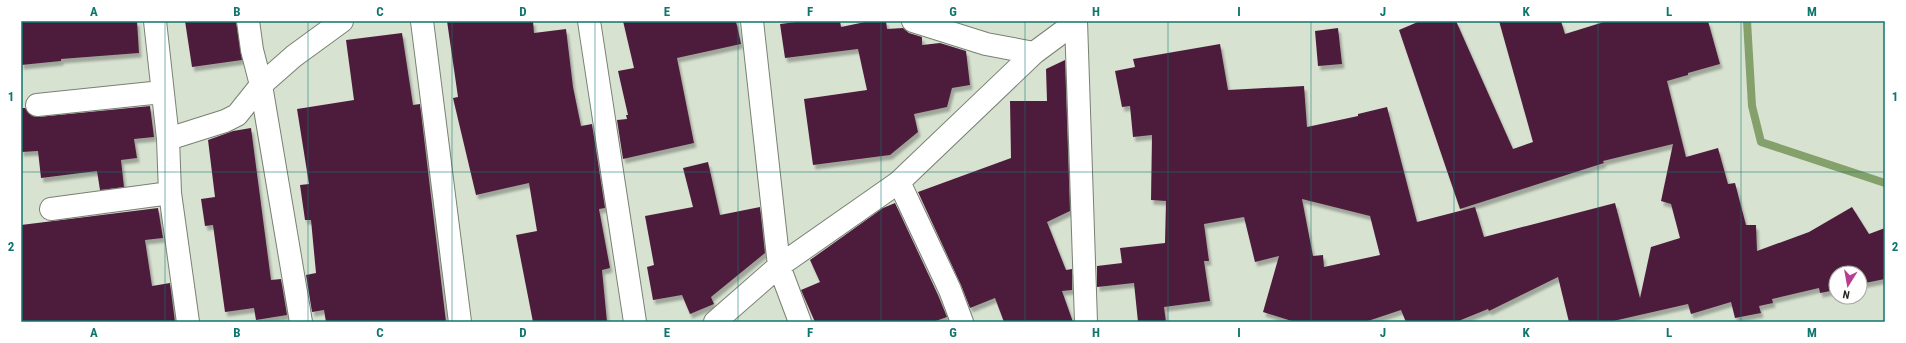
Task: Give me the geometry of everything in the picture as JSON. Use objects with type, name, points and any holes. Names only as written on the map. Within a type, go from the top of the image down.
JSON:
[{"type":"street","points":[[155,21],[168,139],[170,194],[188,322]]},
{"type":"street","points":[[248,21],[252,50],[261,85],[301,322]]},
{"type":"street","points":[[168,139],[224,121],[237,115],[261,85],[294,56],[342,21]]},
{"type":"street","points":[[422,21],[460,322]]},
{"type":"street","points":[[589,21],[635,322]]},
{"type":"street","points":[[752,21],[779,266],[800,322]]},
{"type":"street","points":[[913,21],[986,44],[1034,53]]},
{"type":"street","points":[[715,322],[779,266],[899,182],[1034,53],[1076,22]]},
{"type":"street","points":[[1076,22],[1086,322]]},
{"type":"street","points":[[37,105],[162,92]]},
{"type":"street","points":[[899,182],[950,290],[962,322]]},
{"type":"street","points":[[51,209],[170,194]]},
{"type":"building","points":[[21,21],[137,21],[139,53],[61,59],[61,61],[21,65]]},
{"type":"building","points":[[185,21],[236,21],[242,60],[192,67]]},
{"type":"building","points":[[447,21],[533,21],[534,33],[566,29],[573,87],[581,126],[592,124],[605,208],[599,209],[610,268],[602,270],[607,322],[533,322],[516,235],[537,231],[529,183],[476,195],[453,98],[458,97]]},
{"type":"building","points":[[623,21],[736,21],[741,44],[677,58],[694,143],[623,159],[617,120],[627,119],[626,115],[628,115],[618,71],[634,68]]},
{"type":"building","points":[[804,21],[840,21],[841,27],[870,21],[886,21],[887,29],[903,28],[909,33],[922,37],[922,45],[940,43],[966,51],[970,85],[952,88],[947,107],[914,114],[918,132],[890,155],[813,165],[804,99],[867,90],[858,49],[785,58],[780,24]]},
{"type":"building","points":[[1420,21],[1456,21],[1513,149],[1533,142],[1499,21],[1561,21],[1565,34],[1607,21],[1708,21],[1720,64],[1688,73],[1688,75],[1667,81],[1686,157],[1718,148],[1728,184],[1735,183],[1746,225],[1756,225],[1757,251],[1809,232],[1852,207],[1869,234],[1885,228],[1885,279],[1868,282],[1868,265],[1828,265],[1828,292],[1820,293],[1819,288],[1772,299],[1773,303],[1759,306],[1761,313],[1735,318],[1731,302],[1691,314],[1688,304],[1609,322],[1569,322],[1558,277],[1489,311],[1488,309],[1456,322],[1406,322],[1401,310],[1365,322],[1295,322],[1263,312],[1279,256],[1255,262],[1244,217],[1204,224],[1209,261],[1204,261],[1210,301],[1164,307],[1166,322],[1138,322],[1134,283],[1097,287],[1097,266],[1122,263],[1120,248],[1165,243],[1166,201],[1151,200],[1152,135],[1133,137],[1130,106],[1122,107],[1115,71],[1135,67],[1133,59],[1220,44],[1228,90],[1304,86],[1307,127],[1358,116],[1358,114],[1387,107],[1417,222],[1475,207],[1484,237],[1615,203],[1640,298],[1651,247],[1680,238],[1671,204],[1661,201],[1673,144],[1603,161],[1604,163],[1460,209],[1399,30]],"holes":[[[1302,199],[1370,216],[1380,255],[1324,267],[1323,255],[1313,256]]]},
{"type":"building","points":[[1338,28],[1342,64],[1318,66],[1315,31]]},
{"type":"building","points":[[402,33],[413,105],[420,104],[446,322],[326,322],[324,310],[312,312],[306,275],[316,273],[311,220],[305,220],[300,185],[309,184],[297,109],[354,100],[346,40]]},
{"type":"building","points":[[1065,60],[1070,211],[1047,222],[1066,270],[1072,269],[1072,290],[1062,291],[1073,322],[1004,322],[995,298],[970,308],[918,192],[1011,158],[1010,101],[1047,101],[1046,69]]},
{"type":"building","points":[[150,106],[154,137],[134,139],[137,158],[121,160],[124,187],[100,190],[97,171],[41,178],[38,151],[21,152],[21,108],[25,108],[32,116],[38,117]]},
{"type":"building","points":[[251,128],[271,280],[281,279],[287,315],[256,320],[254,308],[225,312],[213,225],[205,226],[201,199],[215,197],[208,140],[233,131]]},
{"type":"building","points":[[708,162],[720,215],[760,207],[765,253],[711,297],[714,304],[690,314],[682,295],[653,300],[647,267],[654,265],[645,216],[693,207],[683,168]]},
{"type":"building","points":[[895,203],[947,317],[933,322],[815,322],[801,290],[820,282],[810,260],[883,208]]},
{"type":"building","points":[[158,208],[163,238],[145,240],[152,286],[170,283],[175,322],[21,322],[21,225]]},
{"type":"waterway","points":[[1747,21],[1752,106],[1761,142],[1885,183]]}]
